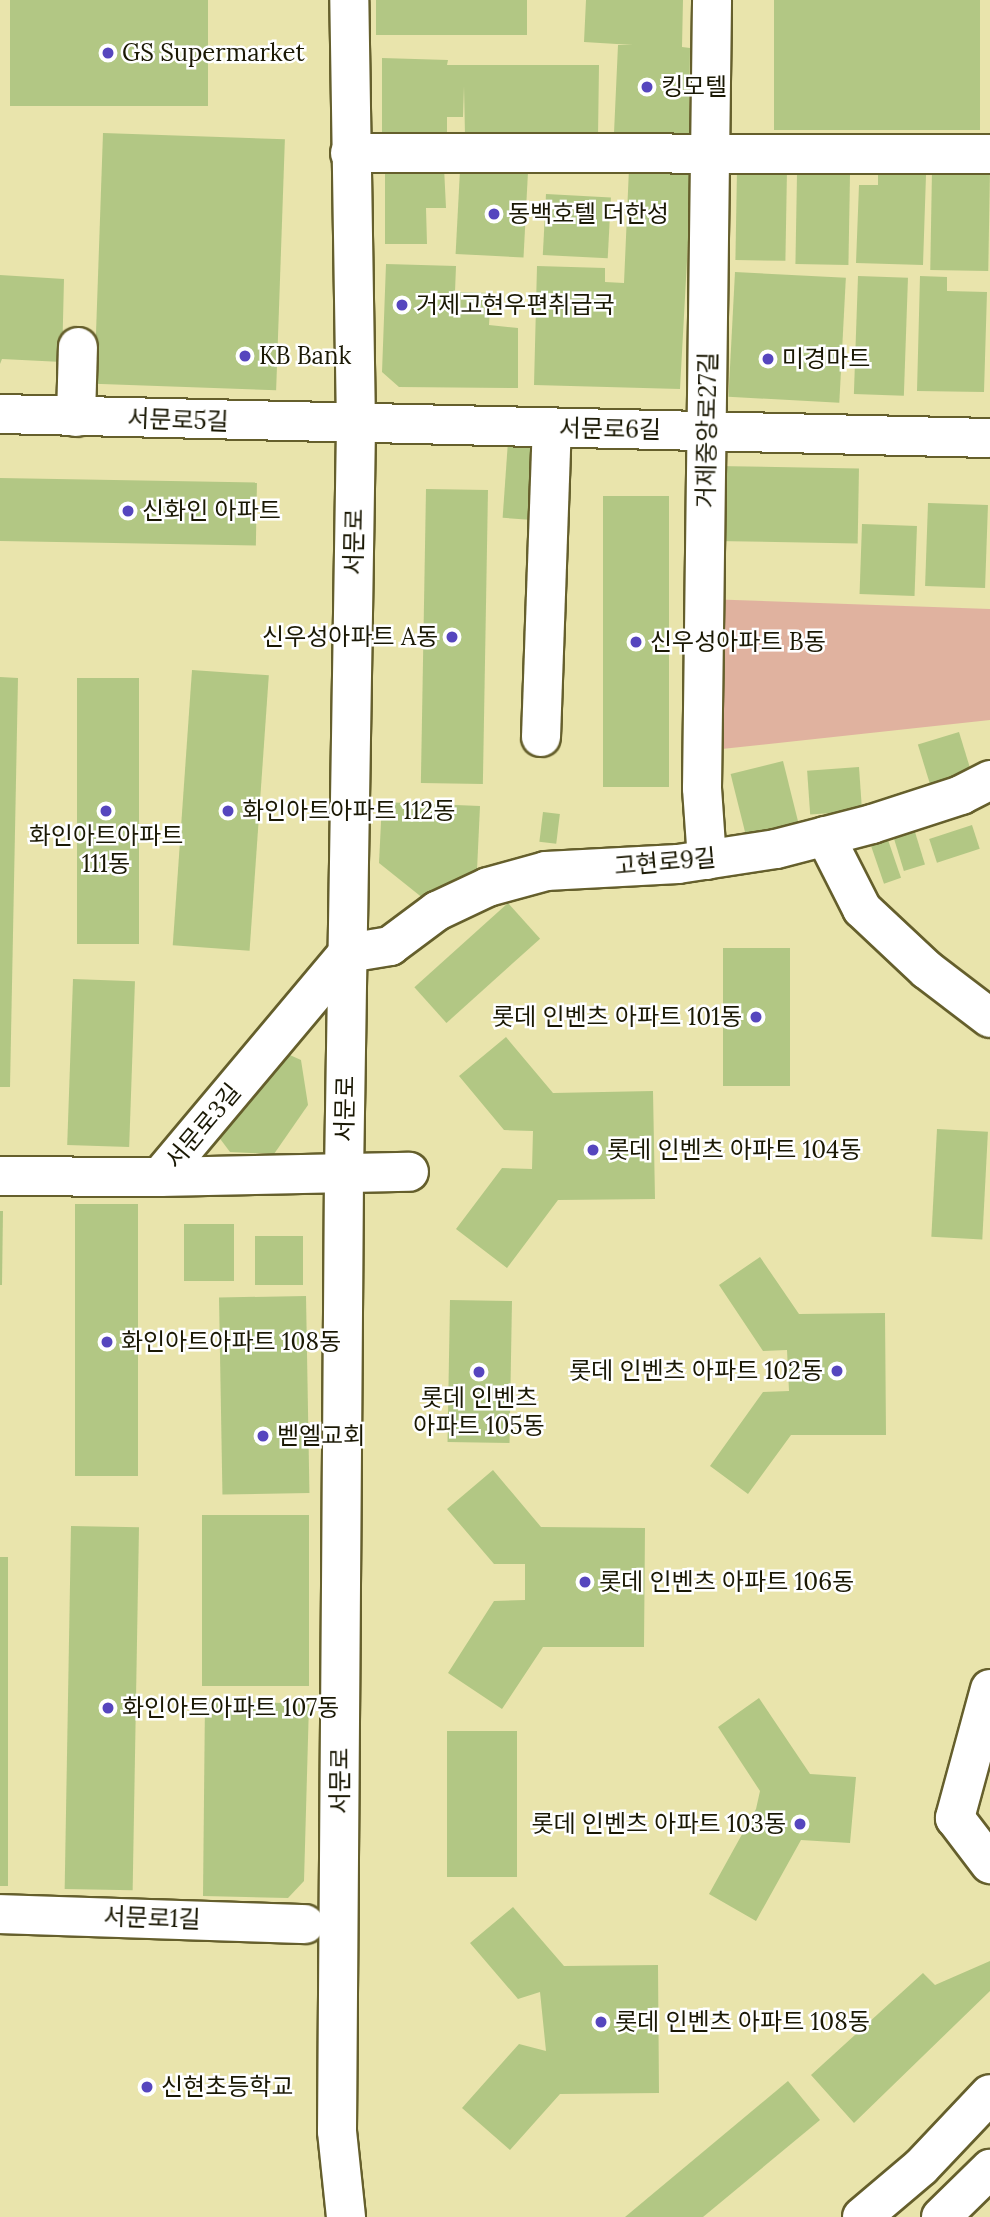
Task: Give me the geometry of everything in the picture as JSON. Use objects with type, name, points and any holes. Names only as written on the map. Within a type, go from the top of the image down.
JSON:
[{"type":"street","name":"서문로","points":[[346,2217],[337,2131],[344,1174],[356,426],[349,0]]},
{"type":"street","name":"거제중앙로27길","points":[[706,860],[702,788],[712,0]]},
{"type":"street","points":[[350,153],[990,154]]},
{"type":"street","points":[[76,417],[78,347]]},
{"type":"street","name":"서문로5길","points":[[0,414],[356,426]]},
{"type":"street","name":"서문로6길","points":[[356,426],[990,438]]},
{"type":"street","points":[[541,737],[552,428]]},
{"type":"street","name":"고현로9길","points":[[348,953],[390,946],[437,911],[488,887],[546,871],[706,860],[824,836],[961,795],[990,780]]},
{"type":"street","points":[[824,836],[862,909],[927,970],[990,1018]]},
{"type":"street","name":"서문로3길","points":[[0,1176],[160,1177],[348,953]]},
{"type":"street","points":[[160,1177],[409,1172]]},
{"type":"street","points":[[990,1689],[955,1818],[990,1864]]},
{"type":"street","name":"서문로1길","points":[[0,1914],[305,1924]]},
{"type":"street","points":[[862,2217],[921,2167],[990,2094]]},
{"type":"street","points":[[941,2217],[990,2169]]},
{"type":"shaded area","points":[[705,599],[990,609],[990,720],[703,751]]},
{"type":"building","name":"GS Supermarket","points":[[10,0],[208,0],[208,106],[10,106]]},
{"type":"building","points":[[376,0],[527,0],[527,35],[376,35]]},
{"type":"building","points":[[586,0],[683,0],[682,47],[690,48],[689,138],[614,133],[618,45],[633,45],[584,42]]},
{"type":"building","points":[[774,0],[980,0],[980,130],[774,130]]},
{"type":"building","points":[[382,58],[448,60],[447,65],[599,65],[598,137],[465,136],[464,86],[463,117],[447,117],[447,135],[382,135]]},
{"type":"building","points":[[103,133],[285,139],[276,390],[94,384]]},
{"type":"building","points":[[444,167],[446,208],[426,208],[427,244],[385,244],[385,168]]},
{"type":"building","points":[[629,168],[692,169],[680,389],[534,385],[537,266],[605,268],[605,282],[624,283]]},
{"type":"building","points":[[737,169],[787,170],[785,261],[735,260]]},
{"type":"building","points":[[460,170],[528,174],[524,257],[456,254]]},
{"type":"building","points":[[932,170],[990,171],[988,271],[930,270]]},
{"type":"building","points":[[878,173],[926,175],[923,265],[856,263],[859,185],[878,185]]},
{"type":"building","points":[[797,174],[850,175],[848,265],[795,264]]},
{"type":"building","points":[[546,194],[611,197],[608,258],[543,255]]},
{"type":"building","points":[[386,264],[456,266],[455,292],[491,293],[489,325],[518,328],[518,388],[399,387],[382,372]]},
{"type":"building","points":[[735,272],[846,278],[839,403],[728,397]]},
{"type":"building","points":[[0,275],[64,279],[62,362],[2,359],[0,364]]},
{"type":"building","points":[[858,276],[908,278],[904,396],[854,394]]},
{"type":"building","points":[[920,276],[947,277],[947,291],[987,292],[984,392],[917,391]]},
{"type":"building","points":[[508,441],[538,443],[533,520],[503,518]]},
{"type":"building","points":[[716,466],[859,468],[858,543],[715,541]]},
{"type":"building","name":"신화인 아파트","points":[[0,478],[257,482],[256,545],[0,541]]},
{"type":"building","name":"신우성아파트 A동","points":[[426,489],[488,490],[483,784],[421,783]]},
{"type":"building","name":"신우성아파트 B동","points":[[603,496],[669,496],[669,787],[603,787]]},
{"type":"building","points":[[928,503],[988,505],[985,588],[925,586]]},
{"type":"building","points":[[862,524],[917,526],[915,596],[860,594]]},
{"type":"building","name":"화인아트아파트 112동","points":[[192,670],[269,675],[250,951],[173,945]]},
{"type":"building","points":[[0,677],[18,678],[10,1087],[0,1087]]},
{"type":"building","name":"화인아트아파트 111동","points":[[77,678],[139,678],[139,944],[77,944]]},
{"type":"building","points":[[959,732],[972,775],[931,788],[918,745]]},
{"type":"building","points":[[783,761],[798,822],[746,835],[731,774]]},
{"type":"building","points":[[859,767],[862,811],[810,815],[807,771]]},
{"type":"building","points":[[382,802],[480,806],[477,870],[429,903],[379,863]]},
{"type":"building","points":[[543,812],[560,814],[556,844],[539,842]]},
{"type":"building","points":[[972,825],[980,849],[937,863],[929,839]]},
{"type":"building","points":[[915,832],[925,865],[904,871],[894,838]]},
{"type":"building","points":[[888,840],[901,878],[884,884],[871,846]]},
{"type":"building","points":[[508,903],[540,939],[446,1023],[414,987]]},
{"type":"building","name":"롯데 인벤츠 아파트 101동","points":[[723,948],[790,948],[790,1086],[723,1086]]},
{"type":"building","points":[[73,979],[135,981],[129,1147],[67,1145]]},
{"type":"building","name":"롯데 인벤츠 아파트 104동","points":[[506,1037],[553,1093],[653,1091],[655,1199],[558,1200],[507,1268],[456,1229],[502,1168],[532,1169],[533,1131],[504,1130],[459,1076]]},
{"type":"building","points":[[283,1052],[301,1060],[308,1105],[274,1154],[230,1152],[218,1136]]},
{"type":"building","points":[[937,1129],[988,1132],[982,1240],[931,1237]]},
{"type":"building","name":"화인아트아파트 108동","points":[[75,1204],[138,1204],[138,1476],[75,1476]]},
{"type":"building","points":[[0,1211],[3,1211],[2,1285],[0,1285]]},
{"type":"building","points":[[184,1224],[234,1224],[234,1281],[184,1281]]},
{"type":"building","points":[[255,1236],[303,1236],[303,1285],[255,1285]]},
{"type":"building","name":"롯데 인벤츠 아파트 102동","points":[[760,1257],[799,1314],[885,1313],[886,1435],[791,1435],[748,1494],[710,1466],[763,1392],[789,1391],[787,1350],[763,1351],[719,1285]]},
{"type":"building","points":[[306,1296],[309,1493],[222,1494],[219,1298]]},
{"type":"building","name":"롯데 인벤츠 아파트 105동","points":[[450,1300],[512,1301],[510,1443],[448,1442]]},
{"type":"building","name":"롯데 인벤츠 아파트 106동","points":[[493,1470],[541,1527],[645,1528],[644,1647],[543,1647],[502,1709],[448,1673],[494,1601],[525,1600],[525,1564],[494,1564],[447,1509]]},
{"type":"building","points":[[202,1515],[309,1515],[309,1686],[202,1686]]},
{"type":"building","name":"화인아트아파트 107동","points":[[71,1526],[139,1527],[133,1890],[65,1889]]},
{"type":"building","points":[[0,1557],[8,1557],[8,1886],[0,1886]]},
{"type":"building","name":"롯데 인벤츠 아파트 103동","points":[[759,1698],[810,1774],[856,1777],[850,1843],[801,1840],[756,1921],[709,1894],[756,1809],[760,1791],[718,1727]]},
{"type":"building","points":[[205,1700],[309,1704],[304,1881],[288,1898],[203,1896]]},
{"type":"building","points":[[447,1731],[517,1731],[517,1877],[447,1877]]},
{"type":"building","name":"롯데 인벤츠 아파트 108동","points":[[513,1907],[564,1966],[658,1965],[659,2093],[560,2094],[510,2150],[462,2108],[519,2044],[546,2051],[540,1992],[518,1999],[470,1943]]},
{"type":"building","points":[[990,1961],[990,1991],[854,2123],[811,2075],[923,1973],[935,1985]]},
{"type":"building","points":[[788,2081],[820,2120],[703,2217],[625,2217]]},
{"type":"place","name":"GS Supermarket","points":[[108,53]]},
{"type":"place","name":"킹모텔","points":[[647,87]]},
{"type":"place","name":"동백호텔 더한성","points":[[494,214]]},
{"type":"place","name":"거제고현우편취급국","points":[[402,305]]},
{"type":"place","name":"KB Bank","points":[[245,356]]},
{"type":"place","name":"미경마트","points":[[768,359]]},
{"type":"place","name":"신화인 아파트","points":[[128,511]]},
{"type":"place","name":"신우성아파트 A동","points":[[452,637]]},
{"type":"place","name":"신우성아파트 B동","points":[[636,642]]},
{"type":"place","name":"화인아트아파트 111동","points":[[106,811]]},
{"type":"place","name":"화인아트아파트 112동","points":[[228,811]]},
{"type":"place","name":"롯데 인벤츠 아파트 101동","points":[[756,1017]]},
{"type":"place","name":"롯데 인벤츠 아파트 104동","points":[[593,1150]]},
{"type":"place","name":"화인아트아파트 108동","points":[[107,1342]]},
{"type":"place","name":"롯데 인벤츠 아파트 102동","points":[[837,1371]]},
{"type":"place","name":"롯데 인벤츠 아파트 105동","points":[[479,1372]]},
{"type":"place","name":"벧엘교회","points":[[263,1436]]},
{"type":"place","name":"롯데 인벤츠 아파트 106동","points":[[585,1582]]},
{"type":"place","name":"화인아트아파트 107동","points":[[108,1708]]},
{"type":"place","name":"롯데 인벤츠 아파트 103동","points":[[800,1824]]},
{"type":"place","name":"롯데 인벤츠 아파트 108동","points":[[601,2022]]},
{"type":"place","name":"신현초등학교","points":[[147,2087]]}]
